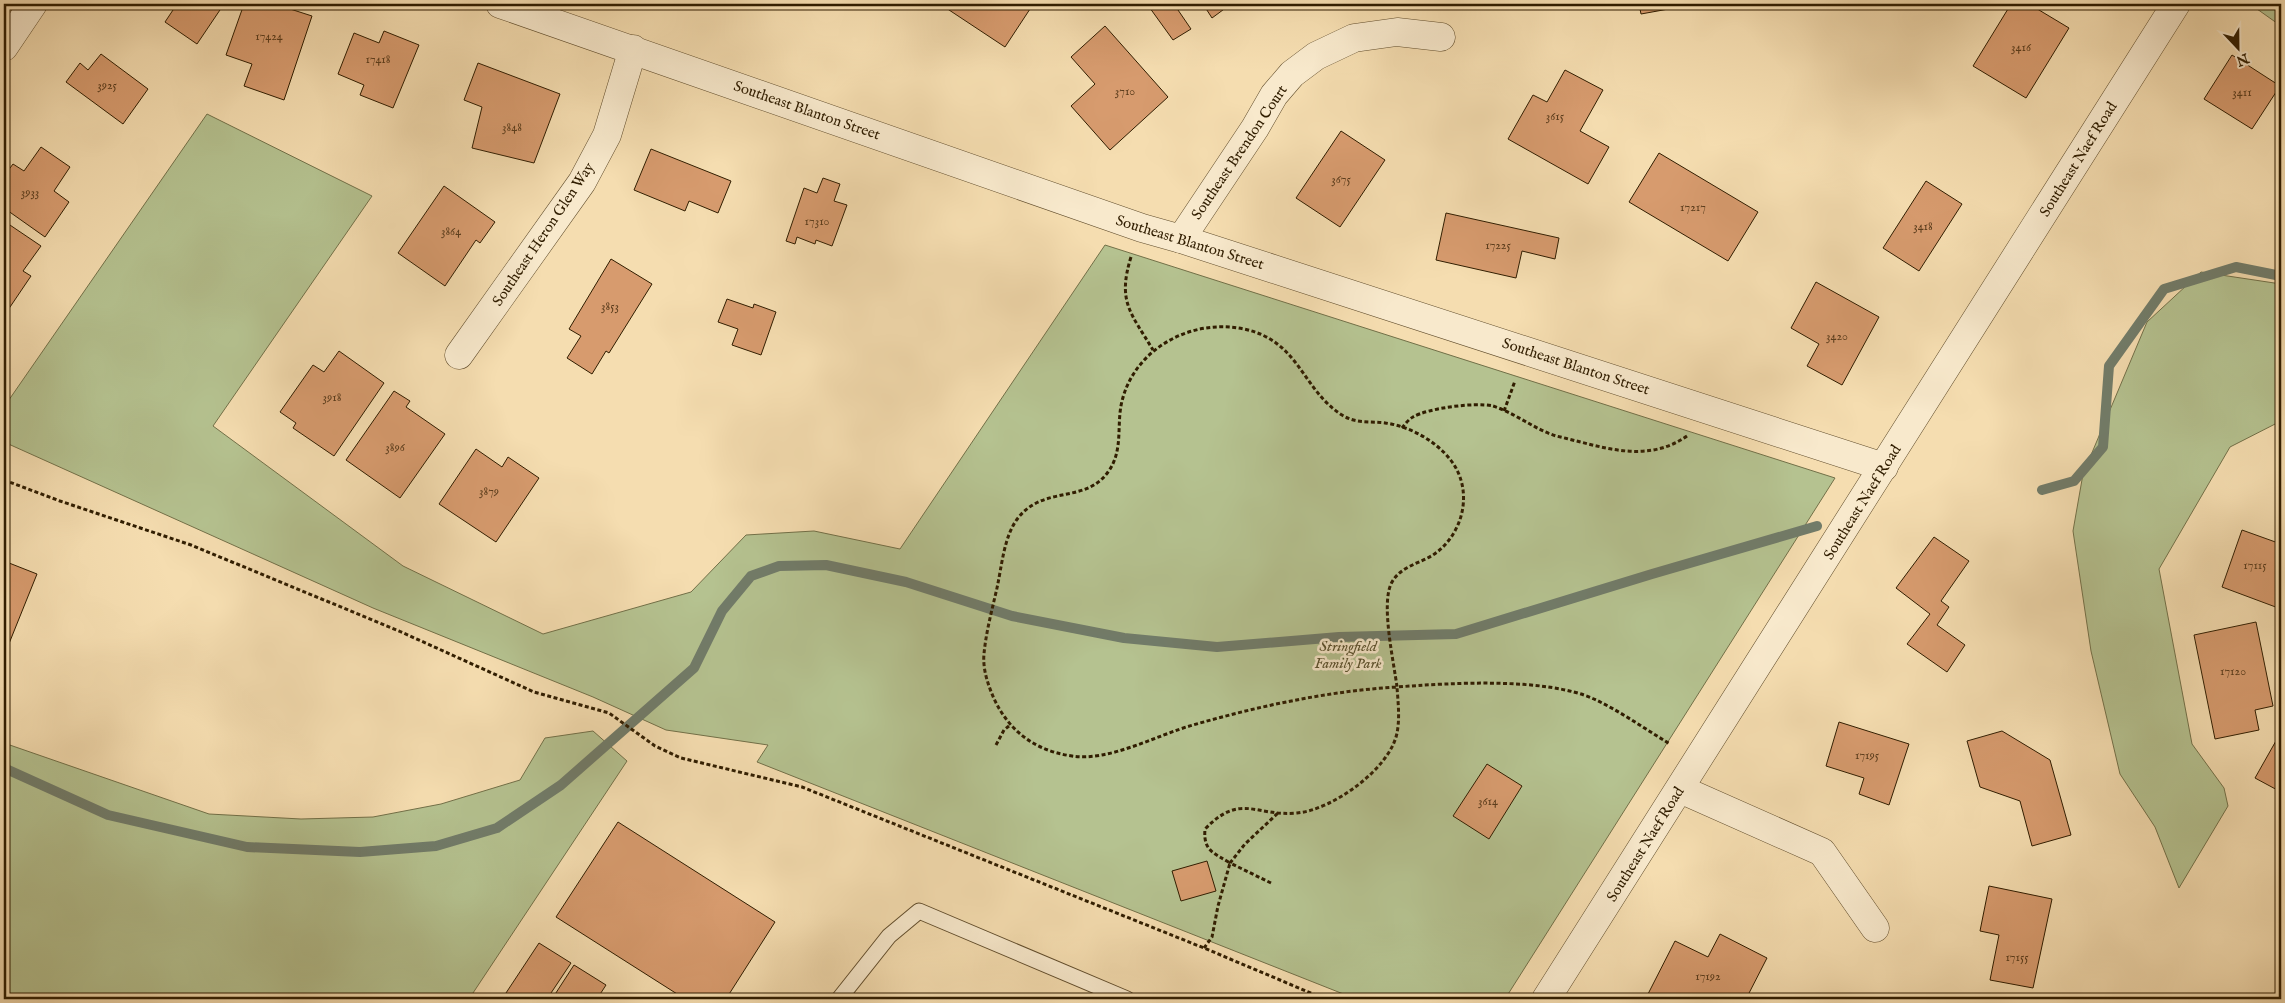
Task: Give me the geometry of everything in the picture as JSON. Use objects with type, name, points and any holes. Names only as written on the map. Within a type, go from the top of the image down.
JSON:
[{"type":"street","points":[[4,46],[33,4]]},
{"type":"street","name":"Southeast Blanton Street","points":[[500,4],[1142,228],[1884,467]]},
{"type":"street","name":"Southeast Naef Road","points":[[1546,999],[2176,4]]},
{"type":"street","name":"Southeast Brendon Court","points":[[1181,239],[1255,128],[1274,95],[1292,74],[1316,56],[1354,38],[1397,32],[1441,36]]},
{"type":"street","name":"Southeast Heron Glen Way","points":[[459,355],[582,182],[607,135],[633,49]]},
{"type":"street","points":[[1680,789],[1822,852],[1875,928]]},
{"type":"lane","points":[[839,999],[888,936],[919,911],[1128,999]]},
{"type":"path","points":[[1142,228],[1125,277],[1126,298],[1132,317],[1154,350]]},
{"type":"path","points":[[1272,883],[1230,863],[1209,850],[1204,840],[1205,829],[1218,815],[1235,808],[1278,814],[1299,813],[1326,805],[1369,777],[1383,760],[1397,735],[1399,712],[1397,687],[1389,628],[1388,596],[1391,585],[1397,576],[1411,564],[1433,554],[1450,539],[1463,512],[1465,490],[1457,471],[1440,448],[1402,428],[1387,423],[1364,424],[1343,416],[1323,399],[1286,350],[1270,338],[1245,329],[1224,327],[1202,328],[1180,335],[1154,350],[1138,365],[1123,396],[1118,427],[1119,444],[1116,460],[1108,472],[1100,481],[1088,489],[1040,500],[1022,513],[1010,532],[983,657],[986,676],[993,698],[1009,726],[1019,735],[1038,748],[1074,757],[1095,756],[1238,712],[1340,694],[1397,687],[1502,684],[1551,687],[1594,699],[1672,745]]},
{"type":"path","points":[[1402,428],[1413,417],[1461,406],[1483,404],[1504,410],[1543,432],[1638,454],[1665,448],[1685,438],[1701,426],[1711,410]]},
{"type":"path","points":[[4,480],[191,545],[399,630],[534,692],[600,710],[616,717],[665,751],[698,763],[802,787],[1204,948],[1325,999]]},
{"type":"path","points":[[996,746],[1004,730],[1009,726]]},
{"type":"path","points":[[1204,948],[1212,937],[1230,863],[1245,844],[1278,814]]},
{"type":"green space","points":[[2250,4],[2281,4],[2281,26]]},
{"type":"green space","name":"Stringfield Family Park","points":[[207,114],[372,196],[213,426],[403,566],[543,634],[691,592],[746,535],[814,531],[900,549],[1105,245],[1835,478],[1505,999],[1356,999],[757,762],[768,745],[666,730],[593,697],[373,608],[4,442],[4,407]]},
{"type":"green space","points":[[2201,272],[2281,284],[2281,421],[2230,447],[2159,569],[2192,744],[2224,788],[2228,806],[2179,888],[2155,827],[2120,774],[2091,651],[2073,531],[2083,474],[2147,322]]},
{"type":"green space","points":[[593,731],[627,761],[469,999],[4,999],[4,743],[209,814],[301,819],[373,817],[441,804],[520,780],[545,738]]},
{"type":"building","points":[[177,4],[224,4],[197,44],[165,22]]},
{"type":"building","points":[[244,4],[285,4],[284,7],[312,16],[284,100],[244,86],[252,64],[226,55]]},
{"type":"building","points":[[940,4],[1023,4],[1030,9],[1005,47]]},
{"type":"building","points":[[1147,4],[1187,4],[1178,10],[1191,29],[1173,40]]},
{"type":"building","points":[[1203,4],[1231,4],[1212,18]]},
{"type":"building","points":[[1639,4],[1696,4],[1641,14]]},
{"type":"building","points":[[2011,4],[2029,4],[2069,28],[2026,98],[1973,66]]},
{"type":"building","points":[[1105,26],[1168,97],[1110,150],[1071,106],[1095,84],[1071,57]]},
{"type":"building","points":[[384,31],[419,45],[393,108],[360,95],[364,85],[338,74],[354,33],[379,43]]},
{"type":"building","points":[[101,54],[148,89],[123,124],[66,82],[80,63],[88,70]]},
{"type":"building","points":[[2232,55],[2280,86],[2252,129],[2204,99]]},
{"type":"building","points":[[478,63],[560,94],[534,163],[472,148],[482,107],[464,100]]},
{"type":"building","points":[[1565,70],[1603,90],[1580,131],[1609,147],[1588,184],[1508,139],[1533,95],[1547,102]]},
{"type":"building","points":[[1341,131],[1385,160],[1340,227],[1296,198]]},
{"type":"building","points":[[41,147],[70,167],[54,191],[69,202],[45,237],[4,208],[4,194],[9,187],[4,183],[4,176],[13,164],[24,171]]},
{"type":"building","points":[[651,149],[731,181],[718,213],[689,201],[685,211],[634,190]]},
{"type":"building","points":[[1659,153],[1758,212],[1728,261],[1629,202]]},
{"type":"building","points":[[823,178],[840,184],[834,201],[847,205],[832,246],[816,240],[815,244],[797,237],[795,244],[786,241],[804,188],[817,193]]},
{"type":"building","points":[[1926,181],[1962,204],[1919,271],[1883,248]]},
{"type":"building","points":[[444,186],[495,222],[480,243],[476,240],[445,286],[398,253]]},
{"type":"building","points":[[1446,213],[1559,238],[1555,259],[1522,251],[1516,278],[1436,260]]},
{"type":"building","points":[[4,221],[41,246],[23,271],[31,276],[8,310],[4,307]]},
{"type":"building","points":[[611,259],[652,284],[609,353],[606,351],[592,374],[567,358],[581,336],[569,329]]},
{"type":"building","points":[[1816,282],[1879,317],[1842,385],[1807,366],[1819,344],[1791,328]]},
{"type":"building","points":[[727,299],[753,308],[754,304],[776,312],[761,355],[732,345],[738,329],[718,322]]},
{"type":"building","points":[[339,351],[384,383],[334,456],[293,428],[296,423],[280,412],[313,365],[324,372]]},
{"type":"building","points":[[394,391],[410,401],[406,407],[445,434],[400,498],[346,460]]},
{"type":"building","points":[[476,449],[502,467],[508,457],[539,478],[496,542],[439,504]]},
{"type":"building","points":[[2242,530],[2281,544],[2281,609],[2222,587]]},
{"type":"building","points":[[1934,537],[1969,561],[1941,601],[1949,607],[1937,625],[1965,645],[1947,672],[1907,644],[1930,614],[1896,588]]},
{"type":"building","points":[[4,561],[37,574],[4,656]]},
{"type":"building","points":[[2256,622],[2273,706],[2255,710],[2259,730],[2215,739],[2194,635]]},
{"type":"building","points":[[1839,722],[1909,744],[1889,805],[1859,794],[1864,778],[1826,766]]},
{"type":"building","points":[[2002,731],[2050,760],[2071,835],[2032,846],[2020,801],[1980,787],[1967,741]]},
{"type":"building","points":[[2281,732],[2281,792],[2255,778]]},
{"type":"building","points":[[1487,764],[1522,786],[1489,839],[1453,816]]},
{"type":"building","points":[[618,822],[775,922],[726,999],[685,999],[556,917]]},
{"type":"building","points":[[1207,861],[1216,891],[1181,901],[1172,871]]},
{"type":"building","points":[[1989,886],[2052,899],[2033,988],[1990,980],[1999,935],[1980,931]]},
{"type":"building","points":[[1720,934],[1767,958],[1746,999],[1657,999],[1648,994],[1675,941],[1708,957]]},
{"type":"building","points":[[539,943],[571,963],[547,999],[502,999]]},
{"type":"building","points":[[574,965],[606,985],[597,999],[552,999]]},
{"type":"waterway","points":[[2042,490],[2074,481],[2103,447],[2109,366],[2164,289],[2236,267],[2281,276]]},
{"type":"waterway","points":[[4,768],[108,815],[247,847],[360,852],[436,846],[497,828],[561,785],[694,668],[722,611],[751,576],[779,566],[826,565],[906,582],[1012,616],[1124,638],[1217,647],[1339,637],[1456,634],[1817,526]]}]
